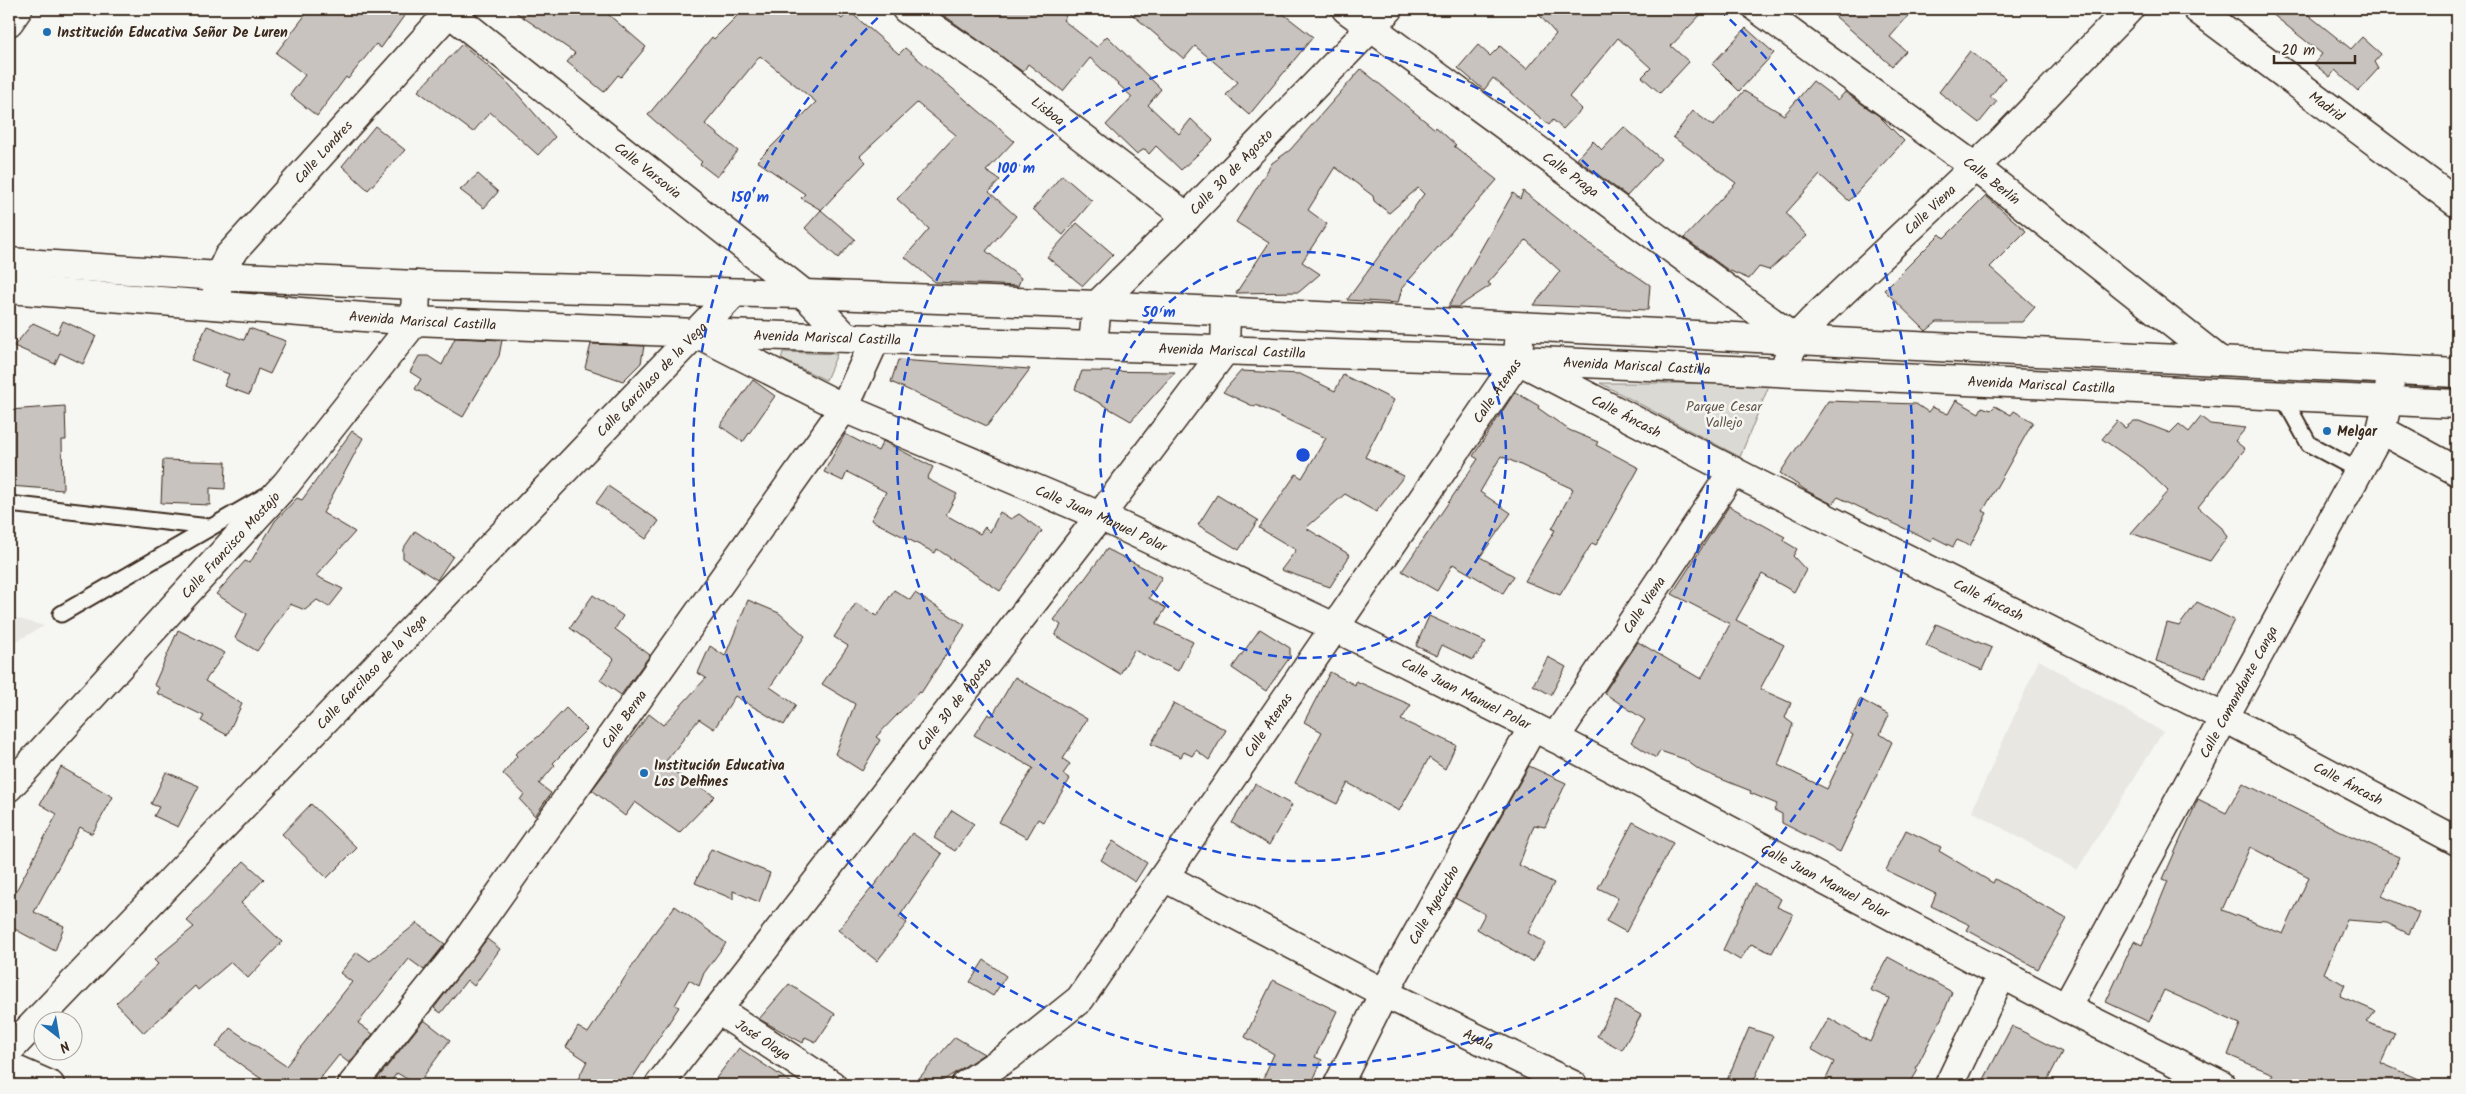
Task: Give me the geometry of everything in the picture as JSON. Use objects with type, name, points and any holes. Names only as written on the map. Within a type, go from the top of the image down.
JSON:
[{"type":"street","points":[[9,22],[18,9]]},
{"type":"street","name":"Lisboa","points":[[906,9],[988,65],[1187,216]]},
{"type":"street","name":"Calle Praga","points":[[1346,9],[1380,18],[1796,339]]},
{"type":"street","name":"Calle Berlín","points":[[1758,9],[1975,167],[2220,361]]},
{"type":"street","name":"Calle Viena","points":[[1783,372],[1796,339],[1975,167],[2129,9]]},
{"type":"street","name":"Madrid","points":[[2197,9],[2457,203]]},
{"type":"street","name":"Calle Londres","points":[[216,305],[218,276],[228,257],[449,10]]},
{"type":"street","name":"Calle Varsovia","points":[[449,10],[804,294],[845,336]]},
{"type":"street","name":"Calle 30 de Agosto","points":[[1097,305],[1187,216],[1380,18]]},
{"type":"street","points":[[9,262],[218,276],[416,286],[804,294],[1097,305],[2457,373]]},
{"type":"street","points":[[415,321],[416,286]]},
{"type":"street","name":"Avenida Mariscal Castilla","points":[[9,289],[415,321],[696,333],[1092,344],[1518,360],[2457,404]]},
{"type":"street","name":"Calle Garcilaso de la Vega","points":[[9,1050],[734,293]]},
{"type":"street","points":[[1092,344],[1097,305]]},
{"type":"street","points":[[1225,350],[1226,312]]},
{"type":"street","name":"Calle Francisco Mostajo","points":[[9,787],[286,484],[415,321]]},
{"type":"street","name":"Calle Atenas","points":[[965,1085],[1008,1056],[1080,999],[1518,360],[1521,326]]},
{"type":"street","name":"Calle Juan Manuel Polar","points":[[696,333],[844,408],[1100,516],[1334,627],[1544,733],[2066,1008],[2221,1085]]},
{"type":"street","name":"Calle Berna","points":[[352,1085],[460,950],[844,408],[876,338]]},
{"type":"street","name":"Calle 30 de Agosto","points":[[659,1085],[1100,516],[1225,350]]},
{"type":"street","name":"Calle Áncash","points":[[1518,360],[1733,471],[2225,718],[2457,841]]},
{"type":"street","name":"Calle Comandante Canga","points":[[2066,1008],[2381,430],[2388,401],[2391,370]]},
{"type":"street","points":[[2381,430],[2457,471]]},
{"type":"street","name":"Calle Viena","points":[[1544,733],[1733,471]]},
{"type":"street","name":"Calle Ayacucho","points":[[1338,1085],[1384,993],[1544,733]]},
{"type":"street","name":"Ayala","points":[[1164,876],[1384,993],[1573,1085]]},
{"type":"street","points":[[1949,1085],[2002,974]]},
{"type":"street","name":"José Olaya","points":[[718,1010],[832,1085]]},
{"type":"street","points":[[9,1067],[50,1085]]},
{"type":"lane","points":[[2282,397],[2309,444],[2359,471]]},
{"type":"lane","points":[[61,614],[286,484]]},
{"type":"lane","points":[[9,504],[209,527]]},
{"type":"shaded area","points":[[9,616],[44,626],[9,645]]},
{"type":"shaded area","points":[[2039,660],[2163,732],[2077,870],[1972,811]]},
{"type":"green space","points":[[783,352],[837,354],[826,380],[781,359]]},
{"type":"green space","name":"Parque Cesar Vallejo","points":[[1600,383],[1770,383],[1740,457]]},
{"type":"building","points":[[310,9],[409,9],[381,48],[376,44],[348,79],[346,77],[317,116],[290,95],[305,75],[276,53]]},
{"type":"building","points":[[511,9],[602,9],[646,47],[621,77],[618,75],[604,92],[567,62],[575,53]]},
{"type":"building","points":[[744,9],[830,9],[842,19],[849,11],[899,54],[905,48],[1014,141],[986,171],[1000,180],[989,192],[1016,216],[986,251],[1021,278],[1018,286],[935,282],[905,257],[929,229],[897,199],[956,135],[917,103],[860,156],[866,162],[821,210],[801,198],[805,194],[757,161],[816,102],[760,56],[705,124],[738,151],[717,177],[700,164],[702,162],[648,115],[712,37],[714,39]]},
{"type":"building","points":[[935,9],[1070,9],[1063,20],[1097,47],[1107,36],[1161,89],[1148,105],[1179,134],[1191,119],[1213,140],[1181,170],[1156,146],[1149,154],[1145,149],[1136,154],[1106,125],[1132,97],[1090,58],[1063,91],[1028,64],[1023,72]]},
{"type":"building","points":[[1126,9],[1277,9],[1313,37],[1249,115],[1226,95],[1238,82],[1195,46],[1184,59]]},
{"type":"building","points":[[1534,9],[1706,9],[1671,46],[1689,62],[1660,93],[1642,77],[1651,68],[1618,38],[1569,97],[1582,109],[1563,129],[1553,120],[1549,125],[1493,78],[1484,90],[1458,68],[1478,45],[1490,56],[1500,46],[1527,69],[1556,34]]},
{"type":"building","points":[[1827,9],[1914,9],[1890,37],[1906,51],[1892,66]]},
{"type":"building","points":[[2266,9],[2301,9],[2351,49],[2362,37],[2381,54],[2374,62],[2378,69],[2358,91],[2335,70],[2330,77],[2314,64],[2322,54]]},
{"type":"building","points":[[1746,28],[1774,53],[1739,91],[1712,64]]},
{"type":"building","points":[[462,44],[507,82],[555,137],[538,155],[490,112],[473,132],[418,91]]},
{"type":"building","points":[[1970,51],[2005,78],[1990,97],[1997,101],[1979,123],[1939,92]]},
{"type":"building","points":[[1361,69],[1435,129],[1436,127],[1456,145],[1454,146],[1497,180],[1402,288],[1398,303],[1347,300],[1424,194],[1418,188],[1389,213],[1374,201],[1373,196],[1335,167],[1308,210],[1327,224],[1302,262],[1320,274],[1299,292],[1236,293],[1269,243],[1236,222],[1272,163],[1290,150]]},
{"type":"building","points":[[1813,81],[1838,100],[1845,92],[1879,116],[1904,141],[1849,201],[1820,175],[1786,213],[1807,236],[1769,270],[1759,267],[1749,279],[1728,270],[1684,238],[1736,183],[1673,137],[1693,111],[1713,126],[1744,91],[1784,115]]},
{"type":"building","points":[[375,126],[405,150],[368,190],[342,166]]},
{"type":"building","points":[[1624,127],[1661,159],[1627,196],[1577,159],[1593,141],[1602,150]]},
{"type":"building","points":[[478,174],[498,192],[484,208],[460,190]]},
{"type":"building","points":[[1062,175],[1092,201],[1063,235],[1033,209]]},
{"type":"building","points":[[1523,191],[1587,242],[1650,285],[1648,310],[1534,305],[1560,271],[1526,240],[1488,283],[1491,285],[1458,307],[1448,307],[1513,193],[1520,199]]},
{"type":"building","points":[[1986,196],[2026,231],[1990,267],[2035,307],[2022,322],[1937,322],[1926,331],[1884,290],[1940,234],[1944,238]]},
{"type":"building","points":[[821,210],[855,239],[838,258],[805,228]]},
{"type":"building","points":[[1077,223],[1113,254],[1083,286],[1047,257]]},
{"type":"building","points":[[63,321],[96,336],[83,364],[60,353],[55,364],[14,346],[33,323],[57,334]]},
{"type":"building","points":[[207,326],[244,340],[249,328],[286,341],[270,374],[258,369],[249,395],[224,386],[229,374],[191,360]]},
{"type":"building","points":[[455,338],[502,340],[499,356],[463,417],[415,389],[421,379],[410,372],[419,356],[428,356],[442,365]]},
{"type":"building","points":[[591,344],[644,346],[641,363],[623,381],[585,368]]},
{"type":"building","points":[[898,360],[1030,369],[987,426],[891,382]]},
{"type":"building","points":[[1082,371],[1175,372],[1131,421],[1075,389]]},
{"type":"building","points":[[1241,371],[1300,374],[1335,391],[1343,375],[1394,400],[1365,457],[1404,476],[1376,512],[1345,494],[1306,528],[1350,555],[1330,587],[1281,570],[1296,550],[1259,528],[1296,474],[1302,478],[1326,438],[1256,405],[1255,407],[1223,392]]},
{"type":"building","points":[[753,380],[775,396],[743,442],[720,426]]},
{"type":"building","points":[[1515,392],[1539,406],[1538,408],[1569,430],[1598,442],[1596,445],[1639,468],[1596,545],[1592,543],[1560,595],[1525,581],[1555,530],[1552,529],[1573,489],[1501,456],[1480,492],[1511,513],[1480,557],[1514,576],[1503,593],[1453,564],[1437,591],[1402,571],[1478,459],[1473,456]]},
{"type":"building","points":[[1956,400],[1979,413],[1982,407],[1991,410],[1995,406],[2011,415],[2014,411],[2033,422],[1983,511],[1987,513],[1970,546],[1957,540],[1953,547],[1933,537],[1931,541],[1838,497],[1832,504],[1807,491],[1780,473],[1828,401],[1916,404],[1928,412],[1932,407],[1948,414]]},
{"type":"building","points":[[65,406],[66,440],[62,440],[63,490],[9,486],[9,410]]},
{"type":"building","points":[[2201,417],[2210,424],[2246,428],[2235,441],[2245,449],[2198,507],[2222,528],[2227,537],[2210,561],[2131,533],[2168,491],[2143,467],[2102,439],[2117,421],[2125,428],[2134,421],[2139,421],[2170,433],[2179,424],[2189,432]]},
{"type":"building","points":[[352,431],[363,438],[323,513],[355,532],[316,576],[343,589],[329,607],[317,600],[305,610],[290,604],[257,651],[235,638],[247,614],[216,594],[245,561],[250,563],[275,521],[297,498],[302,500]]},
{"type":"building","points":[[845,434],[878,451],[883,441],[933,467],[927,479],[957,494],[946,515],[980,534],[985,527],[990,532],[1000,512],[1011,519],[1019,514],[1042,531],[1000,591],[937,549],[935,553],[871,520],[886,492],[847,472],[843,481],[824,472]]},
{"type":"building","points":[[163,460],[226,462],[225,489],[210,488],[210,505],[161,503]]},
{"type":"building","points":[[608,486],[659,521],[646,539],[596,503]]},
{"type":"building","points":[[1217,495],[1258,520],[1239,550],[1198,525]]},
{"type":"building","points":[[1729,506],[1785,537],[1782,540],[1797,549],[1793,556],[1806,570],[1794,592],[1762,574],[1736,620],[1784,645],[1760,689],[1791,703],[1785,718],[1793,724],[1778,765],[1827,789],[1853,735],[1847,731],[1860,699],[1889,715],[1880,734],[1892,742],[1840,852],[1782,823],[1782,814],[1774,810],[1777,804],[1750,793],[1751,791],[1701,771],[1684,759],[1660,751],[1656,758],[1631,742],[1645,720],[1604,693],[1638,642],[1701,679],[1730,624],[1672,594]]},
{"type":"building","points":[[415,531],[453,556],[437,580],[403,558],[403,549]]},
{"type":"building","points":[[1107,549],[1162,577],[1149,598],[1166,608],[1156,624],[1193,642],[1178,671],[1134,650],[1120,674],[1055,635],[1061,625],[1054,620]]},
{"type":"building","points":[[894,590],[910,600],[915,593],[965,625],[921,693],[919,692],[876,737],[880,740],[862,771],[835,754],[855,704],[822,684],[848,646],[834,637],[856,603],[877,616]]},
{"type":"building","points":[[593,595],[623,616],[615,629],[650,655],[621,695],[600,680],[614,659],[570,628]]},
{"type":"building","points":[[748,600],[779,613],[805,636],[770,687],[796,705],[784,725],[735,696],[714,729],[699,719],[663,765],[715,796],[679,833],[635,802],[625,816],[592,790],[649,714],[663,725],[706,678],[698,673],[710,646],[725,656]]},
{"type":"building","points":[[2197,602],[2234,620],[2205,677],[2156,661],[2167,623],[2179,626]]},
{"type":"building","points":[[1429,616],[1486,642],[1473,660],[1442,645],[1437,656],[1416,646]]},
{"type":"building","points":[[1936,624],[1992,648],[1982,670],[1926,646]]},
{"type":"building","points":[[1260,629],[1290,648],[1290,657],[1266,691],[1232,668]]},
{"type":"building","points":[[178,630],[225,653],[205,681],[242,704],[227,735],[201,721],[204,716],[157,693],[160,688],[154,685]]},
{"type":"building","points":[[1548,657],[1566,667],[1551,695],[1533,685]]},
{"type":"building","points":[[1330,672],[1355,685],[1356,681],[1411,705],[1401,720],[1456,745],[1445,769],[1429,758],[1399,811],[1348,783],[1337,804],[1295,783],[1322,732],[1304,722]]},
{"type":"building","points":[[1015,677],[1087,719],[1063,759],[1070,764],[1063,774],[1070,779],[1043,822],[1038,819],[1027,838],[999,822],[1033,768],[974,735],[988,714],[992,716]]},
{"type":"building","points":[[1174,703],[1226,730],[1209,760],[1196,750],[1192,756],[1184,752],[1181,757],[1151,744]]},
{"type":"building","points":[[566,708],[587,729],[553,763],[555,765],[539,784],[551,793],[535,816],[520,800],[524,794],[503,774],[517,756],[515,754],[539,736]]},
{"type":"building","points":[[1529,766],[1566,783],[1545,827],[1534,825],[1519,865],[1554,883],[1528,933],[1545,943],[1533,962],[1477,929],[1485,914],[1455,898]]},
{"type":"building","points":[[61,767],[113,797],[92,834],[80,827],[34,912],[64,926],[55,951],[9,926],[9,904],[57,814],[40,804]]},
{"type":"building","points":[[166,772],[199,786],[178,827],[154,816],[159,807],[151,804]]},
{"type":"building","points":[[2243,783],[2344,833],[2400,857],[2382,896],[2419,913],[2409,934],[2387,923],[2347,920],[2324,973],[2345,985],[2340,996],[2375,1011],[2366,1022],[2395,1033],[2381,1063],[2432,1085],[2268,1085],[2273,1074],[2228,1055],[2240,1024],[2164,990],[2149,1022],[2106,1002],[2134,941],[2142,945],[2168,881],[2163,879],[2198,799],[2226,813]],"holes":[[[2250,847],[2309,877],[2283,934],[2222,910]]]},
{"type":"building","points":[[1255,784],[1292,805],[1269,845],[1232,823]]},
{"type":"building","points":[[311,804],[357,848],[327,878],[282,834]]},
{"type":"building","points":[[952,810],[974,824],[955,851],[934,838]]},
{"type":"building","points":[[1633,822],[1673,843],[1626,932],[1606,921],[1618,898],[1598,888]]},
{"type":"building","points":[[1906,830],[1941,847],[1939,851],[1993,883],[1995,879],[2067,919],[2038,969],[1967,930],[1970,925],[1931,906],[1936,894],[1886,870]]},
{"type":"building","points":[[912,833],[942,854],[899,917],[907,923],[877,961],[838,930],[883,874]]},
{"type":"building","points":[[1113,841],[1147,863],[1135,882],[1101,860]]},
{"type":"building","points":[[711,849],[770,873],[759,902],[733,891],[733,899],[695,883]]},
{"type":"building","points":[[244,861],[264,879],[241,903],[282,942],[248,978],[231,962],[198,990],[195,986],[144,1033],[116,1003],[158,964],[154,960],[194,927],[186,920]]},
{"type":"building","points":[[1754,884],[1781,899],[1777,907],[1793,914],[1772,953],[1751,944],[1740,960],[1723,950]]},
{"type":"building","points":[[675,906],[726,943],[704,973],[699,986],[689,980],[675,1005],[679,1007],[628,1085],[575,1085],[587,1061],[566,1047],[578,1027],[588,1033],[657,929]]},
{"type":"building","points":[[417,923],[445,944],[424,970],[409,959],[358,1023],[373,1034],[349,1063],[339,1055],[315,1085],[270,1085],[216,1047],[230,1028],[286,1066],[352,982],[340,973],[357,952],[370,961]]},
{"type":"building","points":[[487,939],[500,949],[474,986],[467,980],[441,1013],[434,1008]]},
{"type":"building","points":[[1888,957],[1952,992],[1942,1017],[1916,1068],[1918,1070],[1909,1085],[1823,1085],[1834,1062],[1811,1049],[1829,1018],[1870,1042],[1889,998],[1870,990]]},
{"type":"building","points":[[984,960],[1006,976],[993,996],[970,982]]},
{"type":"building","points":[[1273,980],[1337,1011],[1315,1057],[1322,1060],[1311,1085],[1260,1085],[1274,1054],[1245,1037]]},
{"type":"building","points":[[789,984],[835,1014],[816,1042],[805,1037],[803,1043],[759,1019]]},
{"type":"building","points":[[1616,1001],[1641,1015],[1622,1050],[1597,1036]]},
{"type":"building","points":[[424,1020],[450,1040],[417,1085],[397,1073],[388,1085],[377,1085],[374,1083]]},
{"type":"building","points":[[2012,1026],[2062,1052],[2045,1085],[1981,1085]]},
{"type":"building","points":[[1749,1028],[1773,1036],[1752,1085],[1725,1085]]},
{"type":"building","points":[[955,1037],[984,1054],[936,1085],[913,1085]]},
{"type":"building","points":[[739,1048],[795,1085],[711,1085]]},
{"type":"place","name":"Institución Educativa Señor De Luren","points":[[47,32]]},
{"type":"place","name":"Melgar","points":[[2327,431]]},
{"type":"place","name":"Institución Educativa Los Delfines","points":[[644,773]]}]
